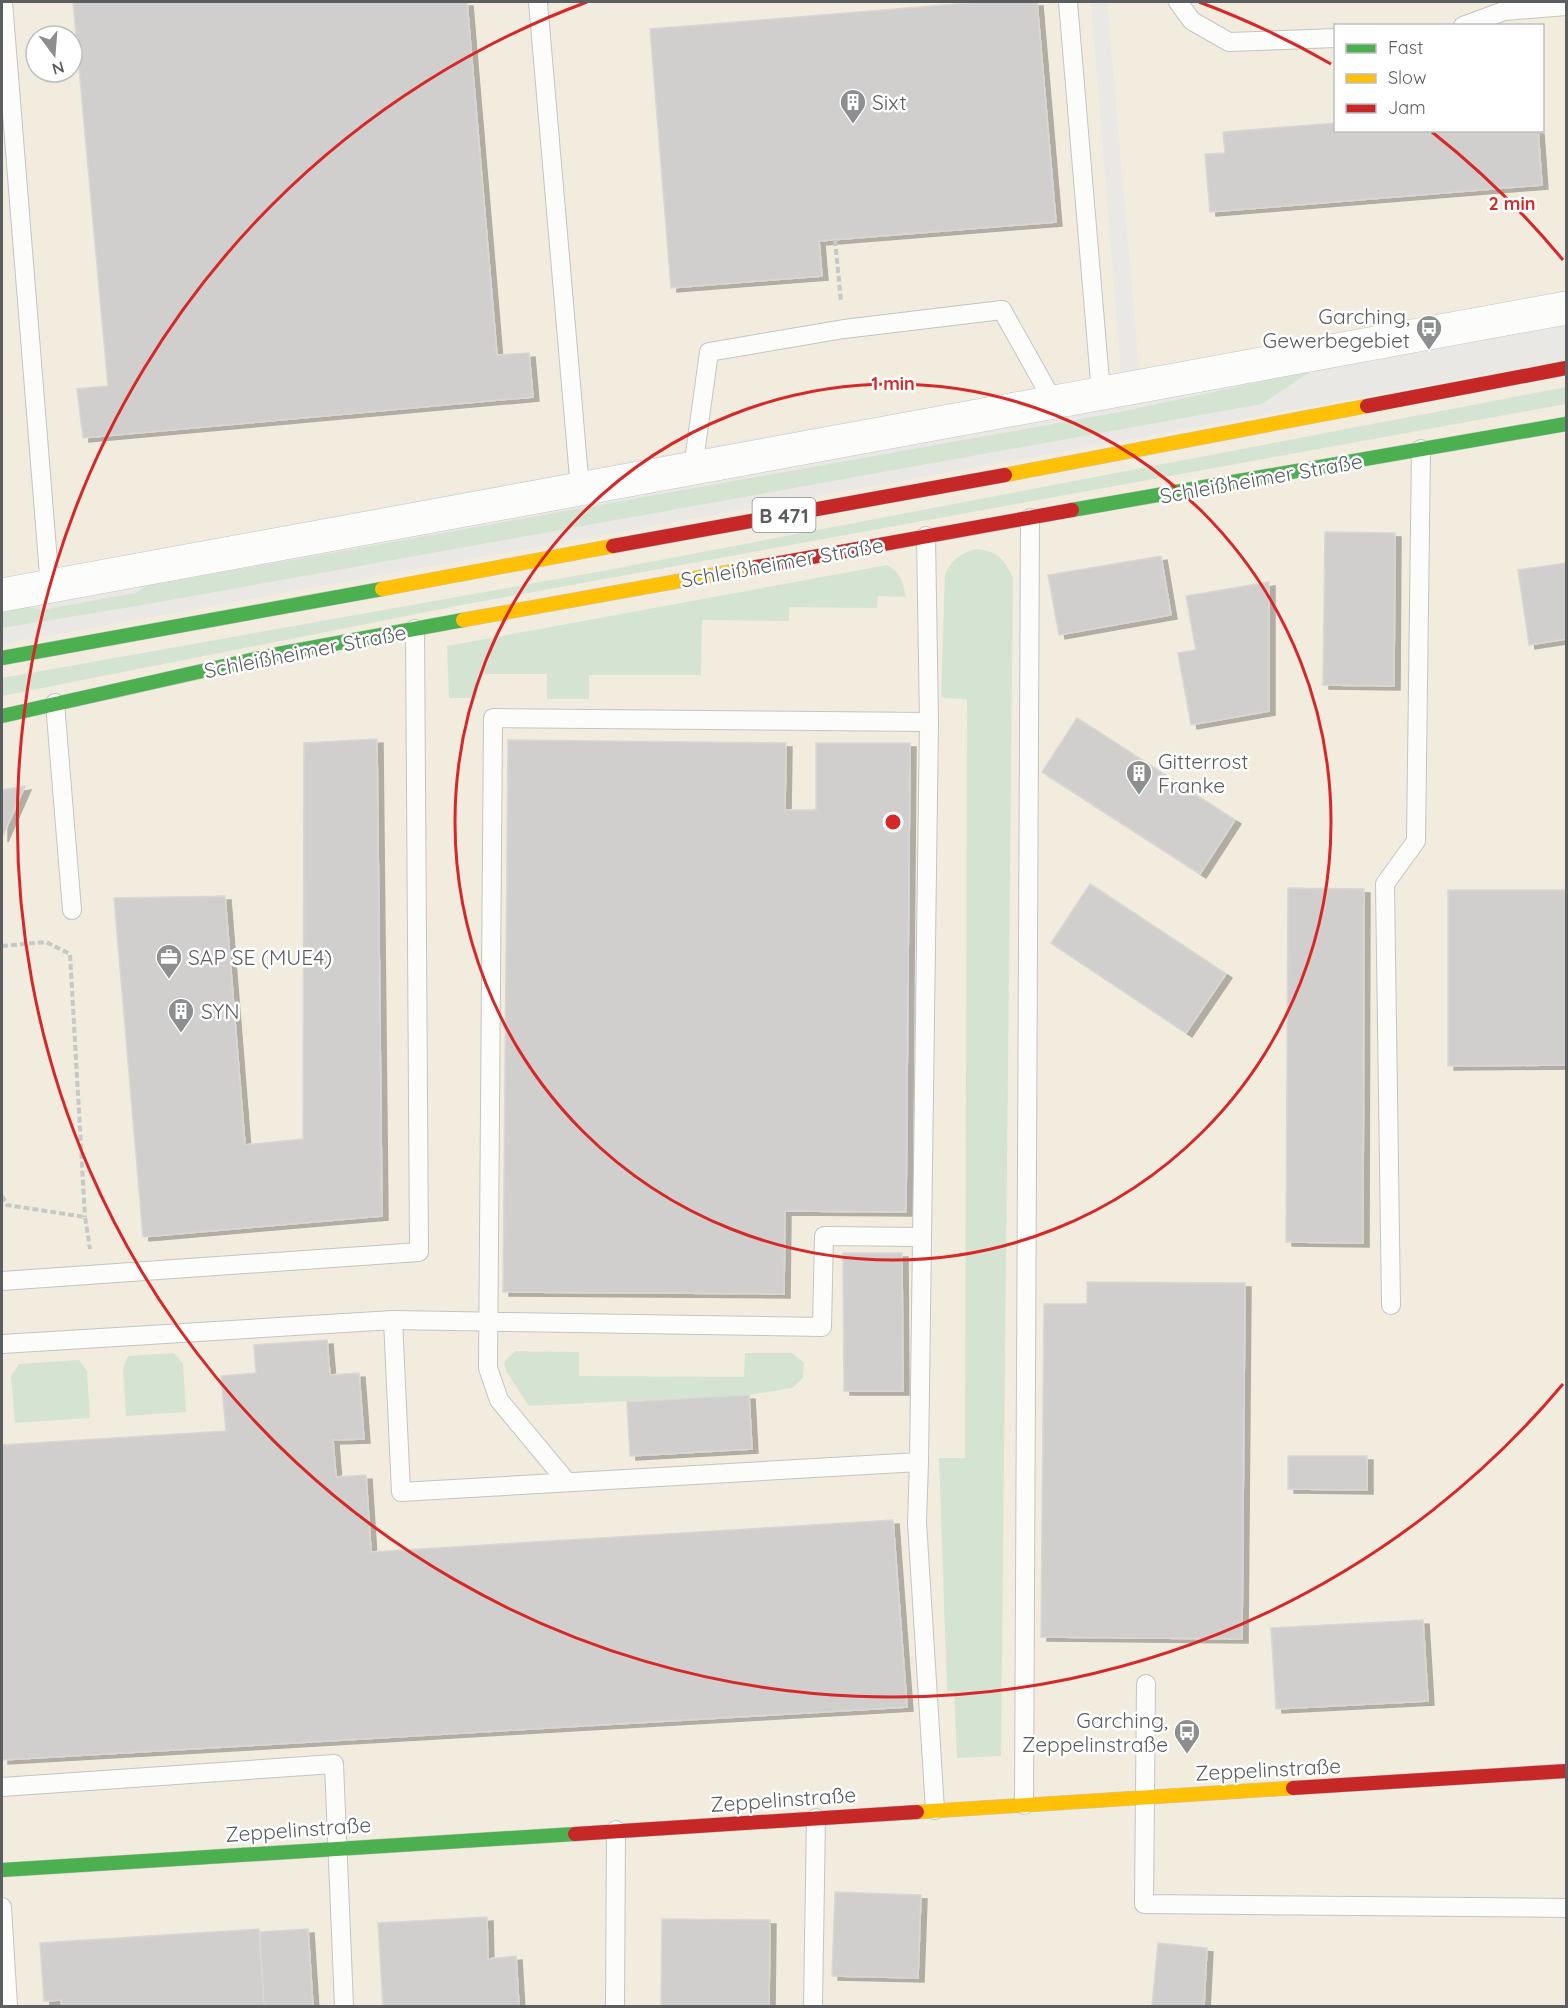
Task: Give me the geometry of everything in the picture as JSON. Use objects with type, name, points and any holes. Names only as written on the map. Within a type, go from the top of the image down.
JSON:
[{"type":"street","points":[[2,595],[1566,308]]},
{"type":"street","name":"B 471","points":[[2,658],[1239,432],[1443,390],[1566,368]]},
{"type":"street","name":"Schleißheimer Straße","points":[[2,716],[278,654],[926,536],[1566,424]]},
{"type":"street","name":"Zeppelinstraße","points":[[2,1870],[1566,1771]]},
{"type":"lane","points":[[3,2],[50,587]]},
{"type":"lane","points":[[538,2],[580,489]]},
{"type":"lane","points":[[1068,2],[1101,393]]},
{"type":"lane","points":[[1178,2],[1192,21],[1229,42],[1334,38]]},
{"type":"lane","points":[[1468,24],[1504,11],[1566,6]]},
{"type":"lane","points":[[693,468],[709,352],[844,329],[1002,310],[1053,401]]},
{"type":"lane","points":[[1391,1305],[1385,884],[1416,841],[1421,449]]},
{"type":"lane","points":[[1024,1805],[1030,518]]},
{"type":"lane","points":[[926,536],[929,722],[917,1522],[935,1810]]},
{"type":"lane","points":[[2,1281],[419,1252],[415,629]]},
{"type":"lane","points":[[55,703],[72,909]]},
{"type":"lane","points":[[567,1482],[499,1400],[488,1368],[493,718],[929,722]]},
{"type":"lane","points":[[2,1344],[393,1320],[822,1327],[824,1236],[922,1237]]},
{"type":"lane","points":[[393,1320],[401,1492],[919,1462]]},
{"type":"lane","points":[[1146,1684],[1144,1904],[1566,1908]]},
{"type":"lane","points":[[2,1787],[334,1764],[344,2007]]},
{"type":"lane","points":[[813,2007],[816,1818]]},
{"type":"lane","points":[[615,2007],[616,1830]]},
{"type":"lane","points":[[2,1907],[8,2007]]},
{"type":"path","points":[[835,240],[844,329]]},
{"type":"path","points":[[2,946],[46,942],[70,954],[85,1217],[93,1276]]},
{"type":"path","points":[[2,1196],[7,1205],[85,1217]]},
{"type":"shaded area","points":[[2,2],[1091,2],[1121,373],[721,444],[2,578]]},
{"type":"shaded area","points":[[1107,2],[1566,2],[1566,292],[1139,369]]},
{"type":"shaded area","points":[[1566,360],[1566,2006],[2,2006],[2,644]]},
{"type":"green space","points":[[1313,370],[1262,404],[137,606],[2,628],[2,612],[29,607],[42,610],[135,593],[146,586],[1125,411]]},
{"type":"green space","points":[[1566,387],[1566,404],[467,604],[2,696],[2,678],[608,570]]},
{"type":"green space","points":[[977,549],[1000,557],[1013,578],[1001,1756],[957,1758],[954,1691],[947,1691],[939,1458],[965,1458],[967,699],[941,698],[945,574],[958,557]]},
{"type":"green space","points":[[887,565],[901,578],[906,597],[878,596],[877,608],[789,607],[789,621],[702,620],[701,675],[589,675],[589,699],[547,699],[547,674],[478,674],[477,698],[449,698],[447,646]]},
{"type":"green space","points":[[515,1351],[579,1352],[579,1376],[744,1377],[745,1353],[792,1353],[804,1363],[803,1378],[792,1388],[749,1395],[529,1406],[506,1371],[504,1362]]},
{"type":"green space","points":[[174,1353],[183,1364],[186,1412],[126,1416],[123,1368],[128,1356]]},
{"type":"green space","points":[[79,1360],[87,1371],[90,1418],[15,1423],[11,1376],[19,1364]]},
{"type":"building","points":[[73,2],[467,2],[497,355],[529,353],[533,397],[83,438],[77,389],[108,386],[80,84],[84,84],[84,24],[75,24]]},
{"type":"building","name":"Sixt","points":[[980,2],[1037,2],[1056,222],[819,241],[822,276],[671,288],[650,29]]},
{"type":"building","points":[[1334,123],[1334,132],[1538,132],[1542,185],[1210,212],[1205,154],[1225,153],[1223,132]]},
{"type":"building","points":[[1325,532],[1395,533],[1394,686],[1323,685]]},
{"type":"building","points":[[1161,556],[1171,615],[1059,635],[1048,575]]},
{"type":"building","points":[[1566,563],[1566,639],[1529,645],[1518,570]]},
{"type":"building","points":[[1269,582],[1269,711],[1191,725],[1178,653],[1196,650],[1186,596]]},
{"type":"building","name":"Gitterrost Franke","points":[[1077,718],[1235,820],[1200,874],[1042,772]]},
{"type":"building","name":"SYN","points":[[377,739],[382,1216],[143,1237],[114,898],[225,896],[245,1145],[303,1139],[304,743]]},
{"type":"building","points":[[508,740],[786,743],[785,810],[816,810],[816,743],[910,743],[906,1212],[785,1211],[784,1294],[503,1292]]},
{"type":"building","points":[[25,786],[2,838],[2,790]]},
{"type":"building","points":[[1090,884],[1226,974],[1186,1033],[1051,943]]},
{"type":"building","points":[[1288,888],[1364,889],[1363,1243],[1286,1242]]},
{"type":"building","points":[[1448,890],[1566,890],[1566,1065],[1448,1066]]},
{"type":"building","points":[[843,1253],[902,1253],[903,1391],[844,1391]]},
{"type":"building","points":[[1087,1282],[1245,1283],[1242,1639],[1041,1637],[1044,1304],[1087,1304]]},
{"type":"building","points":[[327,1340],[330,1375],[359,1373],[364,1439],[333,1440],[336,1477],[366,1475],[371,1552],[893,1520],[907,1707],[2,1760],[2,1445],[226,1431],[221,1376],[256,1373],[254,1345]]},
{"type":"building","points":[[749,1395],[752,1449],[630,1456],[627,1402]]},
{"type":"building","points":[[1288,1456],[1367,1456],[1367,1490],[1288,1489]]},
{"type":"building","points":[[1423,1620],[1428,1701],[1276,1709],[1271,1628]]},
{"type":"building","points":[[835,1892],[921,1895],[918,1978],[832,1976]]},
{"type":"building","points":[[487,1917],[488,1959],[516,1956],[519,2006],[383,2006],[378,1923]]},
{"type":"building","points":[[662,1919],[770,1920],[769,2006],[661,2006]]},
{"type":"building","points":[[259,1929],[264,2006],[62,2006],[61,2000],[44,2001],[40,1943]]},
{"type":"building","points":[[308,1929],[313,2006],[264,2006],[260,1932]]},
{"type":"building","points":[[1158,1943],[1207,1948],[1204,2006],[1152,2006]]},
{"type":"traffic: fast","points":[[1072,510],[1566,424]]},
{"type":"traffic: fast","points":[[2,658],[382,589]]},
{"type":"traffic: fast","points":[[2,716],[278,654],[463,620]]},
{"type":"traffic: fast","points":[[2,1870],[575,1834]]},
{"type":"traffic: slow","points":[[1005,475],[1367,406]]},
{"type":"traffic: slow","points":[[382,589],[613,546]]},
{"type":"traffic: slow","points":[[463,620],[751,568]]},
{"type":"traffic: slow","points":[[917,1812],[1293,1788]]},
{"type":"traffic: jam","points":[[1367,406],[1566,368]]},
{"type":"traffic: jam","points":[[613,546],[1005,475]]},
{"type":"traffic: jam","points":[[751,568],[1072,510]]},
{"type":"traffic: jam","points":[[1293,1788],[1566,1771]]},
{"type":"traffic: jam","points":[[575,1834],[917,1812]]},
{"type":"place","name":"Sixt","points":[[853,125]]},
{"type":"place","name":"Garching, Gewerbegebiet","points":[[1429,351]]},
{"type":"place","name":"Gitterrost Franke","points":[[1139,796]]},
{"type":"place","name":"SAP SE (MUE4)","points":[[169,980]]},
{"type":"place","name":"SYN","points":[[181,1034]]},
{"type":"place","name":"Garching, Zeppelinstraße","points":[[1187,1755]]}]
